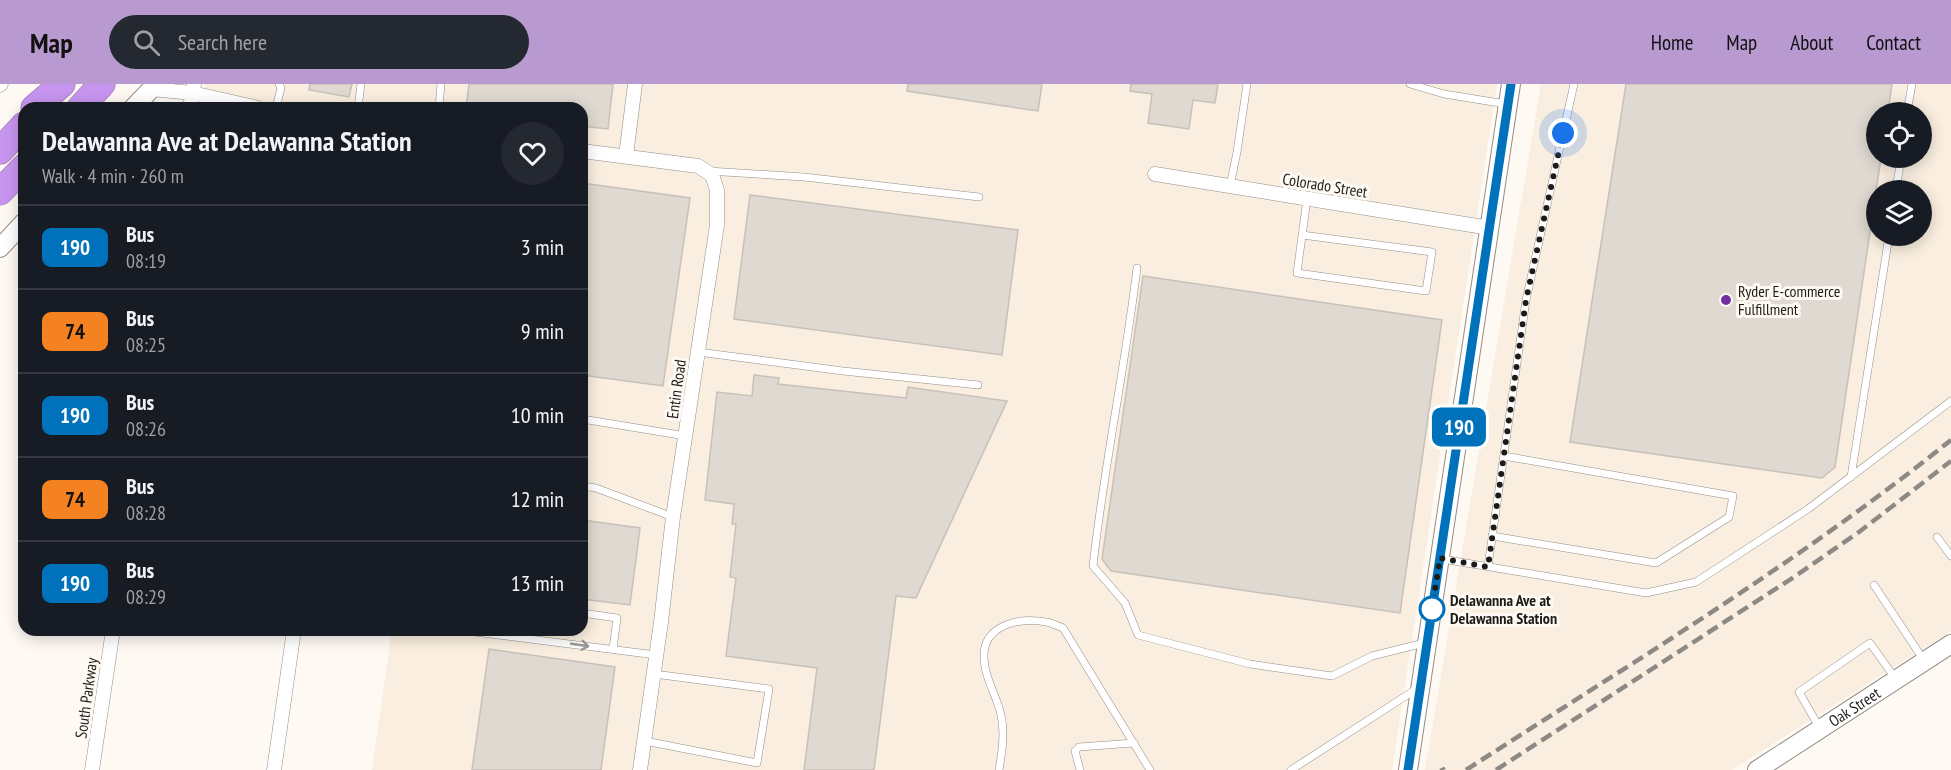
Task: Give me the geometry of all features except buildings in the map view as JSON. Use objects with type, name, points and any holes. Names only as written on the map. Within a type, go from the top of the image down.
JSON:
[{"type":"highway","points":[[41,102],[62,84]]},
{"type":"highway","points":[[46,102],[62,84]]},
{"type":"highway","points":[[86,102],[102,84]]},
{"type":"highway","points":[[0,138],[18,122]]},
{"type":"highway","points":[[0,151],[18,132]]},
{"type":"highway","points":[[0,192],[18,173]]},
{"type":"street","points":[[626,156],[635,84]]},
{"type":"street","points":[[1408,770],[1511,84]]},
{"type":"street","points":[[138,102],[153,86],[193,89],[237,102]]},
{"type":"street","points":[[588,152],[698,166],[705,171]]},
{"type":"street","name":"Entin Road","points":[[640,770],[657,655],[673,517],[717,225],[717,190],[712,175],[705,171]]},
{"type":"street","name":"Colorado Street","points":[[1155,174],[1490,228]]},
{"type":"street","points":[[0,248],[18,228]]},
{"type":"street","name":"South Parkway","points":[[92,770],[112,636]]},
{"type":"street","points":[[274,770],[293,636]]},
{"type":"street","name":"Oak Street","points":[[1758,770],[1951,644]]},
{"type":"lane","points":[[278,102],[281,88],[279,84]]},
{"type":"lane","points":[[359,102],[361,84]]},
{"type":"lane","points":[[440,102],[441,84]]},
{"type":"lane","points":[[1230,186],[1247,84]]},
{"type":"lane","points":[[1410,84],[1444,94],[1508,104]]},
{"type":"lane","points":[[1488,567],[1526,300],[1574,84]]},
{"type":"lane","points":[[1909,102],[1912,84]]},
{"type":"lane","points":[[705,171],[804,177],[979,197]]},
{"type":"lane","points":[[1302,235],[1432,252],[1426,291],[1297,273],[1302,235],[1307,199]]},
{"type":"lane","points":[[1851,477],[1887,246]]},
{"type":"lane","points":[[1137,268],[1093,566],[1125,603],[1138,635],[1250,664],[1332,676],[1372,656],[1427,642]]},
{"type":"lane","points":[[698,352],[978,385]]},
{"type":"lane","points":[[1440,558],[1646,593],[1696,582],[1808,509],[1951,401]]},
{"type":"lane","points":[[588,421],[686,436]]},
{"type":"lane","points":[[1492,536],[1656,563],[1729,517],[1733,496],[1504,456]]},
{"type":"lane","points":[[588,487],[673,517]]},
{"type":"lane","points":[[1937,537],[1951,556]]},
{"type":"lane","points":[[1874,585],[1924,662]]},
{"type":"lane","points":[[588,614],[617,618],[613,649]]},
{"type":"lane","points":[[999,770],[1003,735],[1001,714],[984,659],[985,643],[993,631],[1010,623],[1028,621],[1046,622],[1063,628],[1150,770]]},
{"type":"lane","points":[[508,636],[657,655]]},
{"type":"lane","points":[[1821,729],[1799,692],[1870,643],[1896,680]]},
{"type":"lane","points":[[645,741],[757,763],[769,689],[654,674]]},
{"type":"lane","points":[[1291,770],[1420,687]]},
{"type":"lane","points":[[1080,770],[1075,751],[1079,747],[1134,743]]},
{"type":"path","points":[[1440,770],[1444,768],[1445,770]]},
{"type":"shaded area","points":[[205,84],[1497,84],[1392,770],[372,770],[391,636],[588,636],[588,102],[261,102],[203,91]]},
{"type":"shaded area","points":[[1541,84],[1951,84],[1951,631],[1732,770],[1425,770]]},
{"type":"railway","points":[[1466,770],[1774,571],[1834,529],[1951,440]]},
{"type":"railway","points":[[1496,770],[1794,577],[1859,532],[1951,461]]},
{"type":"bus line","name":"190","points":[[1408,770],[1511,84]]},
{"type":"place","name":"Ryder E-commerce Fulfillment","points":[[1726,300]]},
{"type":"place","name":"Delawanna Ave at Delawanna Station","points":[[1432,609]]},
{"type":"route","points":[[1432,609],[1440,558],[1488,567],[1526,300],[1563,133]]}]
